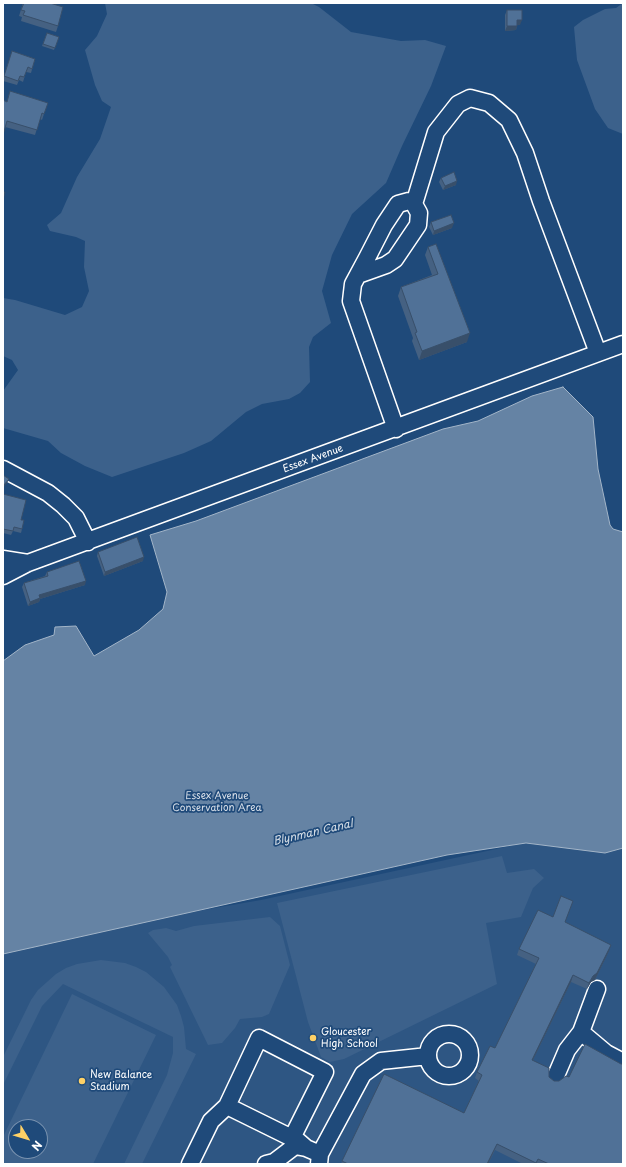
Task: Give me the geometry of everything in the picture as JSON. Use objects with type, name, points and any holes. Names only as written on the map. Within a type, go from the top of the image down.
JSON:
[{"type":"street","points":[[414,204],[436,132],[458,104],[470,98],[489,104],[509,120],[525,153],[541,201],[598,353]]},
{"type":"street","points":[[358,275],[395,259],[418,225],[419,213],[414,204],[408,201],[398,204],[384,226],[358,275],[354,284],[351,301],[396,429]]},
{"type":"street","name":"Essex Avenue","points":[[3,576],[28,563],[396,429],[623,344]]},
{"type":"street","points":[[3,469],[48,493],[63,505],[76,518],[88,542]]},
{"type":"street","points":[[3,559],[28,563]]},
{"type":"street","points":[[555,1078],[568,1050],[581,1032],[596,989]]},
{"type":"street","points":[[581,1032],[606,1054],[623,1062]]},
{"type":"street","points":[[190,1164],[211,1121],[227,1106],[259,1038],[325,1072],[292,1138]]},
{"type":"street","points":[[315,1155],[359,1079],[367,1070],[381,1061],[389,1059],[428,1056]]},
{"type":"street","points":[[227,1106],[292,1138],[315,1155]]},
{"type":"street","points":[[266,1164],[274,1162],[295,1146],[315,1155]]},
{"type":"shaded area","points":[[105,3],[311,3],[319,7],[351,32],[401,41],[425,40],[446,46],[431,86],[386,183],[352,214],[332,255],[322,291],[331,323],[313,337],[309,347],[310,382],[300,393],[289,399],[262,404],[246,412],[211,441],[184,453],[112,477],[85,466],[61,453],[48,441],[3,428],[3,391],[18,370],[12,360],[3,356],[3,298],[15,300],[65,315],[82,307],[89,291],[84,267],[85,241],[76,237],[50,231],[47,225],[61,213],[77,177],[100,139],[111,107],[102,101],[95,85],[85,50],[97,36],[107,14]]},
{"type":"shaded area","points":[[623,3],[623,134],[608,128],[595,109],[577,60],[574,27],[583,20],[605,9],[616,8]]},
{"type":"shaded area","name":"Gloucester High School","points":[[623,837],[623,1164],[3,1164],[3,950],[93,929],[261,900],[533,841]]},
{"type":"shaded area","points":[[502,856],[507,873],[534,869],[544,878],[533,888],[521,917],[486,923],[497,984],[344,1059],[330,1062],[321,1057],[308,1022],[277,903]]},
{"type":"shaded area","points":[[270,917],[280,926],[290,965],[269,1014],[262,1017],[240,1019],[235,1028],[222,1043],[208,1045],[170,967],[172,965],[168,957],[148,933],[153,930],[166,928],[176,931],[194,926]]},
{"type":"shaded area","points":[[101,960],[125,963],[136,967],[146,972],[164,987],[177,1005],[181,1016],[184,1027],[186,1049],[196,1054],[142,1164],[124,1164],[167,1075],[173,1053],[173,1037],[63,984],[42,1006],[3,1085],[3,1057],[31,1000],[38,990],[56,974],[66,968],[77,964]]},
{"type":"shaded area","name":"New Balance Stadium","points":[[72,994],[156,1035],[93,1164],[3,1164],[3,1137],[8,1127],[8,1159],[48,1159],[48,1119],[12,1119]]},
{"type":"water","name":"Blynman Canal","points":[[563,387],[593,417],[598,469],[610,525],[613,529],[623,532],[623,848],[605,853],[526,843],[447,855],[3,954],[3,661],[25,645],[54,635],[55,627],[76,626],[94,656],[139,630],[163,609],[167,592],[150,535],[196,521],[443,429],[478,421],[532,396]]},
{"type":"building","points":[[24,3],[50,3],[63,7],[58,26],[23,15],[25,11],[21,10]]},
{"type":"building","points":[[507,10],[522,10],[522,20],[517,20],[517,26],[507,26]]},
{"type":"building","points":[[47,33],[59,37],[55,48],[43,44]]},
{"type":"building","points":[[12,51],[35,59],[32,69],[28,67],[24,77],[20,76],[18,81],[4,76]]},
{"type":"building","points":[[10,91],[48,103],[44,114],[42,113],[37,130],[7,121],[3,135],[3,100],[7,102]]},
{"type":"building","points":[[454,172],[457,181],[445,186],[441,178]]},
{"type":"building","points":[[451,215],[454,223],[434,231],[431,222]]},
{"type":"building","points":[[436,244],[470,333],[422,351],[401,287],[438,274],[428,247]]},
{"type":"building","points":[[3,475],[9,479],[3,486]]},
{"type":"building","points":[[3,494],[26,500],[21,520],[24,520],[22,529],[14,527],[13,531],[3,529]]},
{"type":"building","points":[[137,537],[144,557],[105,572],[98,552]]},
{"type":"building","points":[[79,561],[86,581],[39,595],[40,598],[30,602],[24,583],[48,576],[47,572]]},
{"type":"building","points":[[561,896],[573,901],[565,922],[611,945],[597,973],[593,976],[589,983],[573,975],[532,1060],[549,1068],[549,1077],[554,1081],[559,1081],[566,1076],[569,1077],[585,1044],[623,1064],[623,1164],[549,1164],[538,1159],[536,1163],[497,1144],[487,1164],[348,1164],[342,1161],[384,1074],[464,1113],[482,1075],[477,1072],[490,1046],[495,1048],[539,958],[519,949],[538,910],[553,917]]},
{"type":"place","name":"Gloucester High School","points":[[313,1038]]},
{"type":"place","name":"New Balance Stadium","points":[[82,1081]]},
{"type":"park label","name":"Essex Avenue Conservation Area","points":[[217,802]]}]
